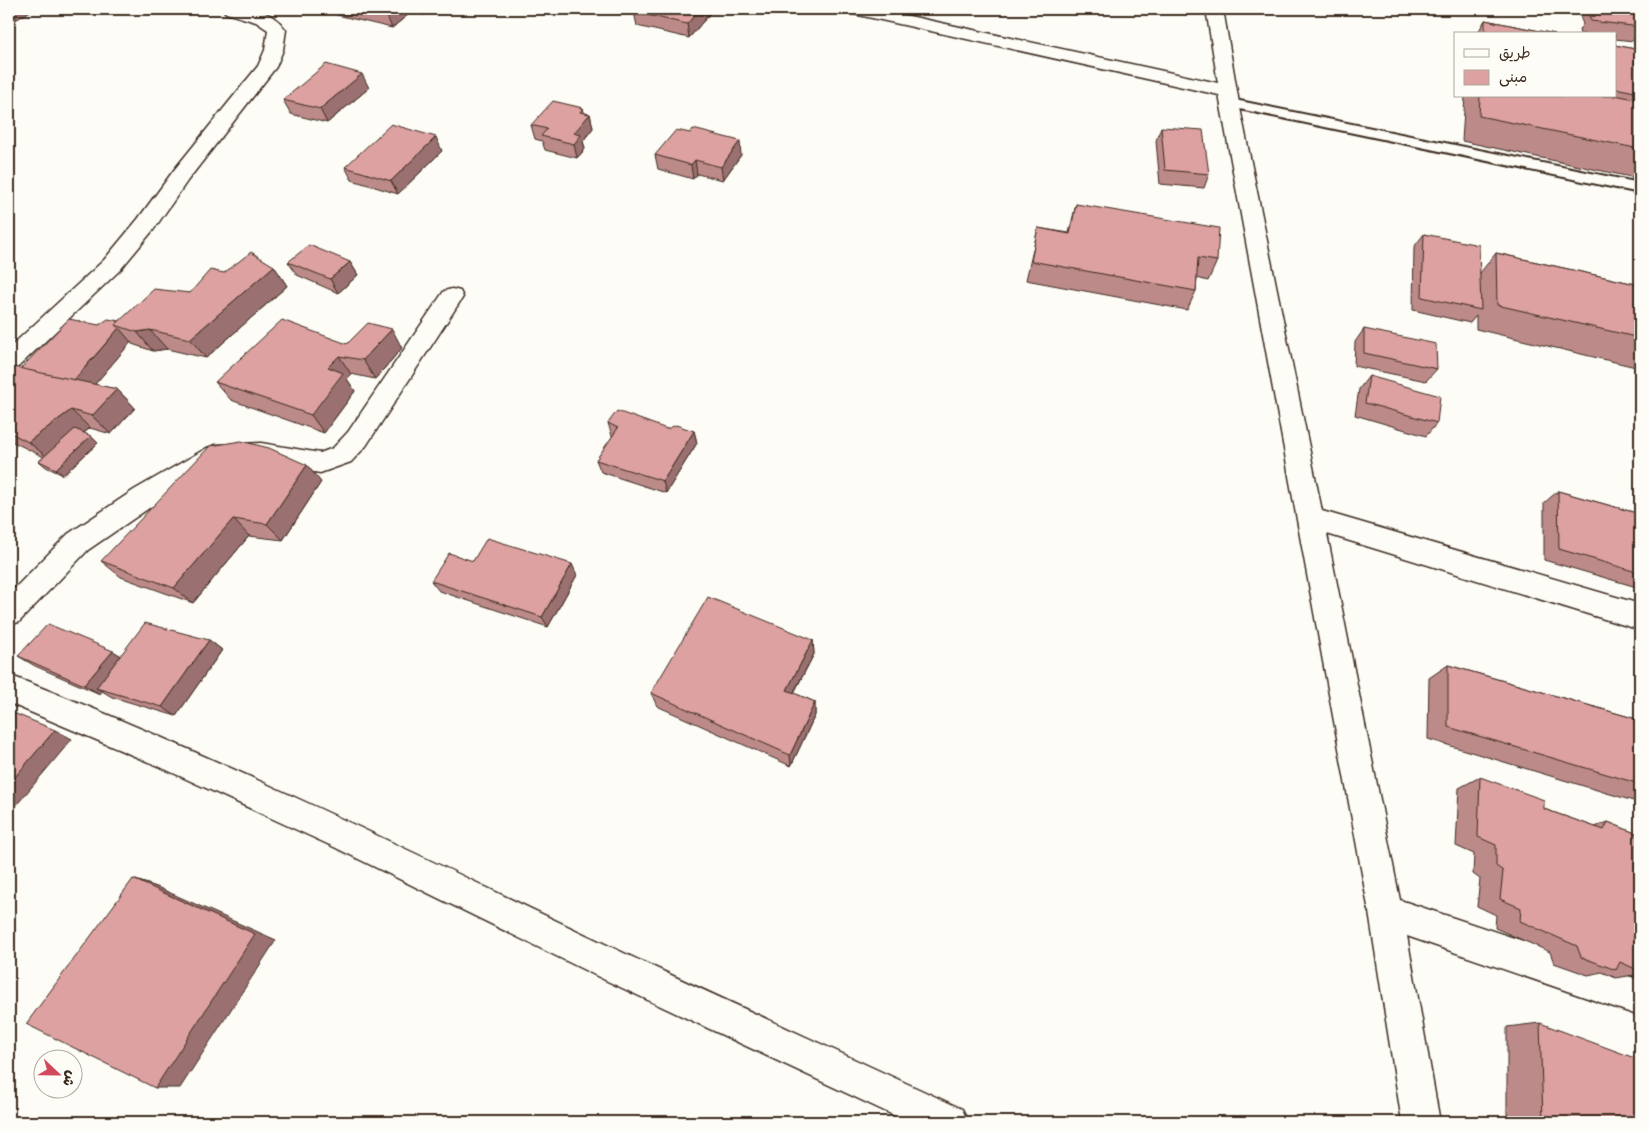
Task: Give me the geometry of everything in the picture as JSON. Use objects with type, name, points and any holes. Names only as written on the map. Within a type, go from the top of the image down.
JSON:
[{"type":"street","points":[[9,362],[112,264],[146,224],[181,175],[267,67],[274,50],[277,30],[272,22],[260,16],[232,9]]},
{"type":"street","points":[[854,9],[1229,97]]},
{"type":"street","points":[[1215,9],[1229,97],[1386,912],[1421,1122]]},
{"type":"street","points":[[9,613],[78,542],[142,498],[216,455],[261,453],[320,463],[342,455],[357,439],[452,297]]},
{"type":"street","points":[[1309,518],[1640,617]]},
{"type":"street","points":[[9,690],[169,755],[310,820],[616,967],[949,1122]]},
{"type":"street","points":[[1386,912],[1640,998]]},
{"type":"lane","points":[[1229,97],[1640,188]]},
{"type":"building","points":[[9,9],[17,9],[9,14]]},
{"type":"building","points":[[362,9],[393,9],[386,14]]},
{"type":"building","points":[[637,9],[700,9],[687,24],[634,12]]},
{"type":"building","points":[[1592,9],[1637,9],[1640,17],[1640,27],[1591,21],[1589,16],[1595,17]]},
{"type":"building","points":[[1485,20],[1545,32],[1485,32]]},
{"type":"building","points":[[1616,45],[1640,50],[1640,93],[1616,88]]},
{"type":"building","points":[[326,64],[362,74],[320,109],[283,100]]},
{"type":"building","points":[[1616,95],[1640,100],[1640,149],[1479,116],[1480,98],[1616,98]]},
{"type":"building","points":[[553,101],[583,108],[580,112],[590,114],[574,133],[581,135],[574,144],[541,136],[547,129],[531,125]]},
{"type":"building","points":[[391,124],[436,137],[391,181],[345,167]]},
{"type":"building","points":[[1161,127],[1203,130],[1209,174],[1165,170]]},
{"type":"building","points":[[693,129],[740,141],[721,167],[695,160],[691,165],[655,155],[676,130],[690,133]]},
{"type":"building","points":[[1076,204],[1219,228],[1217,261],[1198,258],[1196,291],[1031,261],[1038,228],[1070,234]]},
{"type":"building","points":[[1424,234],[1479,245],[1481,310],[1422,297]]},
{"type":"building","points":[[309,245],[350,262],[330,279],[288,262]]},
{"type":"building","points":[[251,252],[274,266],[190,339],[150,330],[137,332],[115,325],[154,289],[190,293],[210,270],[224,273]]},
{"type":"building","points":[[1496,253],[1640,285],[1640,338],[1497,305]]},
{"type":"building","points":[[69,319],[99,325],[108,319],[119,321],[115,325],[119,328],[74,380],[20,369]]},
{"type":"building","points":[[282,320],[347,344],[368,323],[392,329],[363,360],[339,356],[328,367],[343,373],[311,415],[215,382]]},
{"type":"building","points":[[1364,329],[1436,344],[1437,369],[1364,353]]},
{"type":"building","points":[[9,366],[117,389],[92,416],[71,410],[28,442],[9,432]]},
{"type":"building","points":[[1369,376],[1440,396],[1437,423],[1365,403]]},
{"type":"building","points":[[617,411],[667,429],[676,425],[694,431],[663,481],[596,460],[618,428],[608,423]]},
{"type":"building","points":[[75,429],[91,436],[56,469],[39,461]]},
{"type":"building","points":[[241,441],[269,448],[307,465],[267,524],[233,519],[174,588],[101,561],[210,446]]},
{"type":"building","points":[[1558,491],[1640,514],[1640,573],[1559,549]]},
{"type":"building","points":[[487,538],[572,564],[542,617],[431,581],[449,553],[473,561]]},
{"type":"building","points":[[708,597],[813,640],[787,690],[815,702],[790,755],[651,693]]},
{"type":"building","points":[[145,623],[209,640],[162,707],[96,688]]},
{"type":"building","points":[[48,624],[113,651],[84,685],[18,656]]},
{"type":"building","points":[[1448,665],[1640,720],[1640,784],[1448,727]]},
{"type":"building","points":[[11,712],[55,730],[9,784],[9,715]]},
{"type":"building","points":[[1480,777],[1544,800],[1544,809],[1604,830],[1608,822],[1640,835],[1640,971],[1620,962],[1616,970],[1581,957],[1577,946],[1520,921],[1521,908],[1500,899],[1503,871],[1496,866],[1496,845],[1478,837]]},
{"type":"building","points":[[133,879],[255,934],[155,1088],[82,1052],[82,1048],[74,1048],[26,1024]]},
{"type":"building","points":[[1540,1023],[1640,1060],[1640,1122],[1543,1122]]}]
